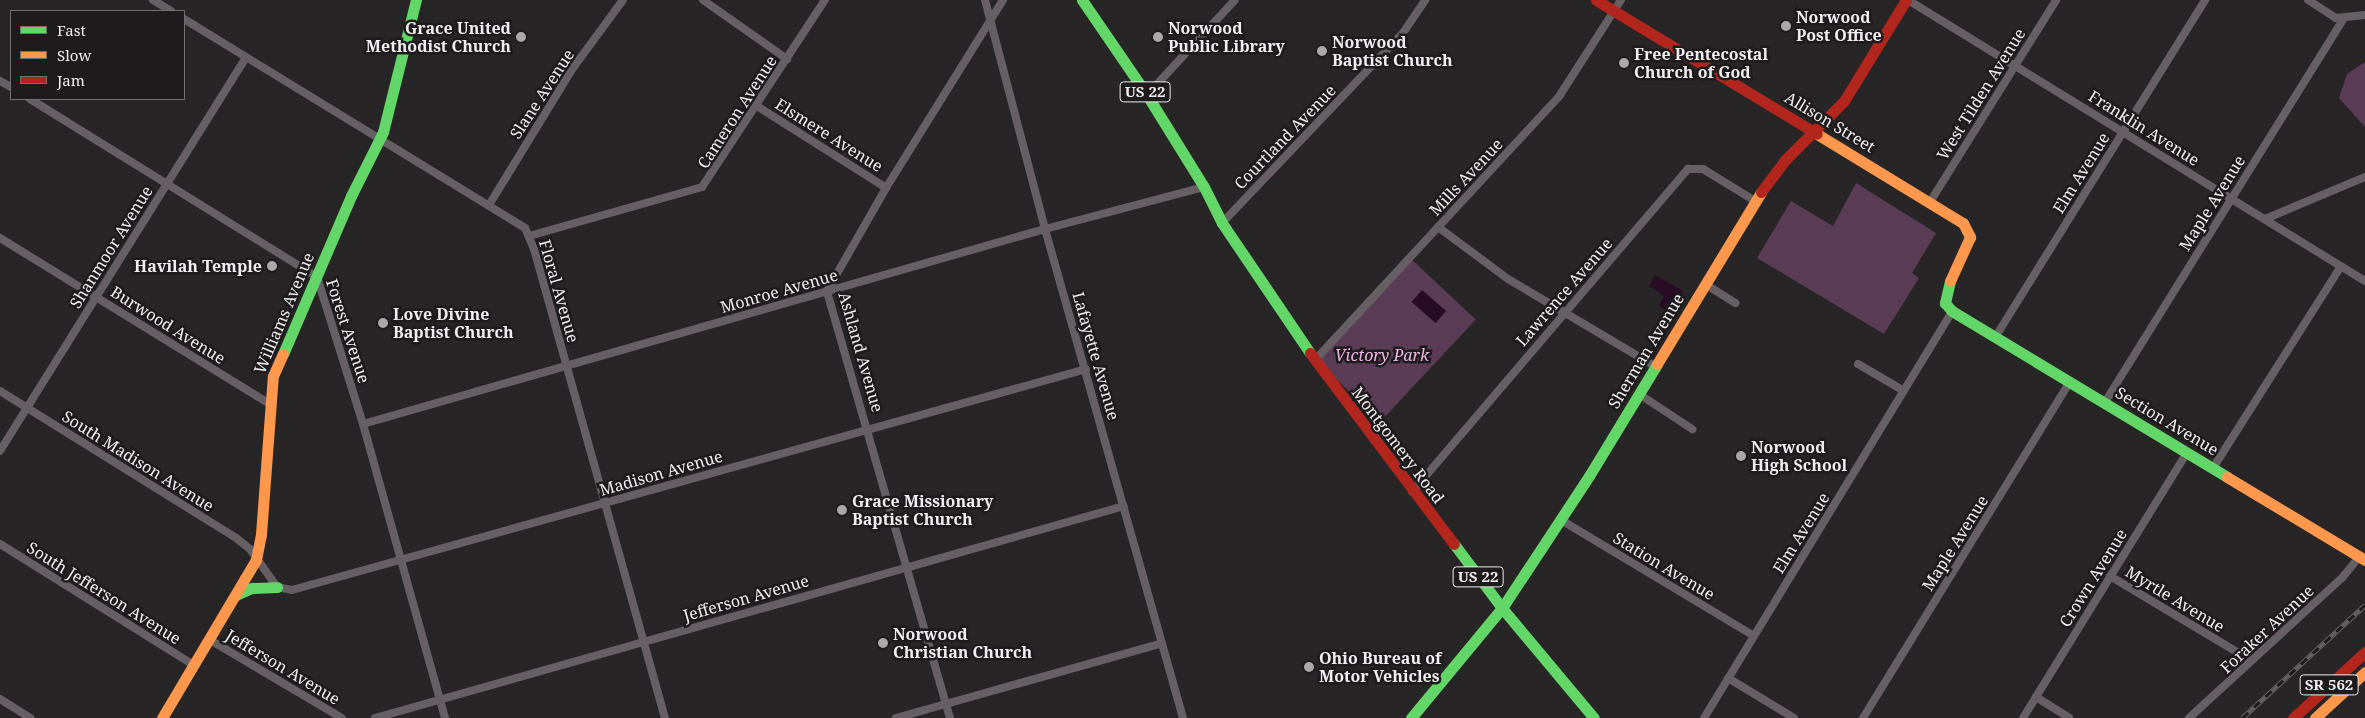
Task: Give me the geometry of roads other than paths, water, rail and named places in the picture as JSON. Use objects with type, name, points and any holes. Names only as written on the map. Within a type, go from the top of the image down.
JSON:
[{"type":"main road","name":"Williams Avenue","points":[[162,718],[256,560],[261,534],[270,404],[278,360],[388,118],[416,0]]},
{"type":"main road","name":"Montgomery Road","points":[[1082,0],[1147,95],[1204,187],[1222,223],[1315,360],[1412,492],[1502,608],[1594,718]]},
{"type":"main road","name":"Allison Street","points":[[1596,0],[1963,223],[1969,234],[1969,244],[1945,293],[1945,303],[1952,311]]},
{"type":"main road","name":"Sherman Avenue","points":[[1410,718],[1502,608],[1561,520],[1656,367],[1755,201],[1784,161],[1844,101],[1907,0]]},
{"type":"main road","name":"Section Avenue","points":[[1952,311],[2362,558]]},
{"type":"main road","points":[[236,595],[252,588],[277,587]]},
{"type":"main road","name":"SR 562","points":[[2293,718],[2365,652]]},
{"type":"main road","name":"SR 562","points":[[2315,718],[2365,672]]},
{"type":"street","points":[[153,0],[169,10]]},
{"type":"street","name":"Slane Avenue","points":[[489,205],[573,68],[623,0]]},
{"type":"street","points":[[703,0],[787,59]]},
{"type":"street","name":"Cameron Avenue","points":[[529,236],[702,188],[825,0]]},
{"type":"street","name":"Lafayette Avenue","points":[[985,0],[1045,229],[1183,718]]},
{"type":"street","name":"Ashland Avenue","points":[[950,718],[869,429],[827,291],[886,188],[1003,0]]},
{"type":"street","points":[[1147,95],[1235,0]]},
{"type":"street","name":"Courtland Avenue","points":[[1222,223],[1403,33],[1425,0]]},
{"type":"street","name":"Mills Avenue","points":[[1315,360],[1560,95],[1621,0]]},
{"type":"street","name":"Franklin Avenue","points":[[1907,0],[2365,281]]},
{"type":"street","name":"West Tilden Avenue","points":[[1930,202],[2056,0]]},
{"type":"street","name":"Elm Avenue","points":[[1996,336],[2205,0]]},
{"type":"street","points":[[2308,0],[2342,19],[2365,15]]},
{"type":"street","name":"Maple Avenue","points":[[2105,402],[2342,19]]},
{"type":"street","name":"Floral Avenue","points":[[185,20],[379,140],[516,220],[529,236],[665,718]]},
{"type":"street","name":"Shanmoor Avenue","points":[[0,451],[246,57]]},
{"type":"street","name":"Forest Avenue","points":[[32,100],[317,277],[363,424],[445,718]]},
{"type":"street","name":"Elsmere Avenue","points":[[757,106],[886,188]]},
{"type":"street","name":"Lawrence Avenue","points":[[1412,492],[1688,169],[1703,169],[1755,201]]},
{"type":"street","points":[[2264,219],[2365,177]]},
{"type":"street","name":"Monroe Avenue","points":[[363,424],[1045,229],[1204,187]]},
{"type":"street","points":[[1438,227],[1508,279],[1656,367]]},
{"type":"street","name":"Burwood Avenue","points":[[0,238],[270,404]]},
{"type":"street","points":[[2213,468],[2341,266]]},
{"type":"street","points":[[1705,284],[1735,303]]},
{"type":"street","name":"Elm Avenue","points":[[1704,718],[1952,311]]},
{"type":"street","points":[[1858,364],[1904,391]]},
{"type":"street","name":"Madison Avenue","points":[[277,587],[301,588],[1086,369]]},
{"type":"street","name":"Maple Avenue","points":[[1863,718],[2070,382]]},
{"type":"street","name":"South Madison Avenue","points":[[0,391],[236,538],[256,560]]},
{"type":"street","points":[[1639,394],[1692,429]]},
{"type":"street","name":"Crown Avenue","points":[[2023,718],[2187,452]]},
{"type":"street","name":"Jefferson Avenue","points":[[375,718],[906,566],[1124,506]]},
{"type":"street","name":"Station Avenue","points":[[1561,520],[1754,636]]},
{"type":"street","name":"South Jefferson Avenue","points":[[0,544],[194,665]]},
{"type":"street","name":"Foraker Avenue","points":[[2189,718],[2362,558]]},
{"type":"street","points":[[256,560],[277,587]]},
{"type":"street","name":"Myrtle Avenue","points":[[2110,576],[2252,661]]},
{"type":"street","name":"Jefferson Avenue","points":[[210,640],[342,718]]},
{"type":"street","points":[[896,718],[1162,643]]},
{"type":"street","points":[[1728,678],[1794,718]]},
{"type":"street","points":[[2036,697],[2069,718]]},
{"type":"street","points":[[0,699],[31,718]]},
{"type":"railway","points":[[2242,718],[2365,605]]},
{"type":"place","name":"Norwood Post Office","points":[[1786,26]]},
{"type":"place","name":"Grace United Methodist Church","points":[[521,37]]},
{"type":"place","name":"Norwood Public Library","points":[[1158,37]]},
{"type":"place","name":"Norwood Baptist Church","points":[[1322,51]]},
{"type":"place","name":"Free Pentecostal Church of God","points":[[1624,63]]},
{"type":"place","name":"Havilah Temple","points":[[272,266]]},
{"type":"place","name":"Love Divine Baptist Church","points":[[383,323]]},
{"type":"place","name":"Norwood High School","points":[[1741,456]]},
{"type":"place","name":"Grace Missionary Baptist Church","points":[[842,510]]},
{"type":"place","name":"Norwood Christian Church","points":[[883,643]]},
{"type":"place","name":"Ohio Bureau of Motor Vehicles","points":[[1309,667]]},
{"type":"park label","name":"Victory Park","points":[[1382,355]]}]
